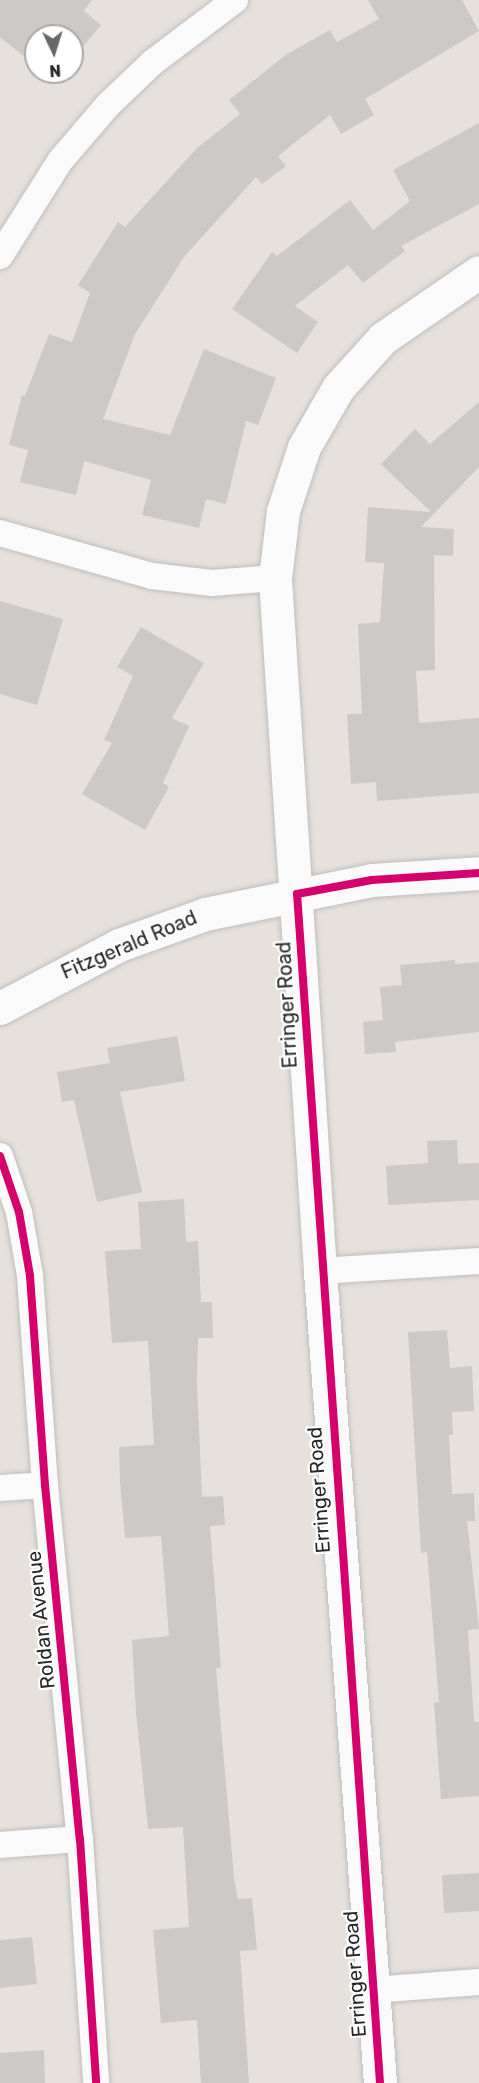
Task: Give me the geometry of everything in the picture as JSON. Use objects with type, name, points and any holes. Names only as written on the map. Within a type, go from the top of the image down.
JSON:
[{"type":"main road","name":"Erringer Road","points":[[380,2083],[320,1271],[275,578],[283,511],[301,457],[338,388],[383,338],[479,272]]},
{"type":"main road","name":"Fitzgerald Road","points":[[0,1008],[119,945],[205,914],[372,880],[479,873]]},
{"type":"street","points":[[0,256],[60,161],[108,105],[204,7],[235,0]]},
{"type":"street","points":[[0,533],[152,576],[212,583],[275,578]]},
{"type":"street","name":"Roldan Avenue","points":[[0,1156],[19,1212],[30,1276],[45,1485],[80,1839],[96,2083]]},
{"type":"street","points":[[320,1271],[479,1262]]},
{"type":"street","points":[[0,1488],[45,1485]]},
{"type":"street","points":[[0,1845],[80,1839]]},
{"type":"street","points":[[372,1990],[479,1983]]},
{"type":"building","points":[[0,0],[92,0],[84,11],[101,25],[84,46],[84,24],[24,24],[24,56],[0,37]]},
{"type":"building","points":[[368,0],[462,0],[479,31],[365,99],[374,115],[341,134],[330,115],[278,156],[286,166],[262,184],[256,177],[184,257],[135,334],[103,419],[170,435],[204,349],[276,378],[258,425],[246,421],[226,504],[206,499],[199,528],[142,515],[151,480],[84,461],[76,495],[20,482],[28,450],[9,445],[22,395],[25,396],[49,334],[72,342],[90,293],[78,285],[118,222],[125,227],[197,148],[240,114],[229,100],[287,54],[330,30],[337,42],[379,19]]},
{"type":"building","points":[[479,123],[479,204],[401,246],[405,251],[363,283],[348,265],[295,306],[318,322],[297,353],[232,309],[272,252],[277,256],[350,200],[373,230],[410,201],[393,170]]},
{"type":"building","points":[[479,402],[479,467],[421,527],[454,529],[453,556],[434,555],[435,670],[416,671],[419,723],[479,718],[479,793],[377,801],[376,782],[351,784],[347,714],[362,714],[358,624],[380,622],[384,563],[365,562],[368,507],[431,512],[381,464],[415,429],[430,444]]},
{"type":"building","points":[[0,601],[63,619],[37,705],[0,694]]},
{"type":"building","points":[[141,627],[204,663],[172,718],[189,726],[163,783],[169,787],[145,830],[82,794],[112,743],[104,740],[133,676],[117,667]]},
{"type":"building","points":[[455,960],[455,964],[479,962],[479,1032],[395,1042],[396,1052],[365,1054],[363,1022],[383,1020],[380,987],[402,985],[400,965]]},
{"type":"building","points":[[177,1036],[185,1081],[120,1092],[142,1192],[97,1202],[74,1100],[62,1102],[57,1072],[110,1063],[107,1048]]},
{"type":"building","points":[[457,1140],[458,1164],[479,1163],[479,1200],[388,1205],[386,1166],[428,1163],[427,1141]]},
{"type":"building","points":[[184,1199],[186,1242],[198,1241],[201,1302],[212,1302],[213,1338],[198,1338],[197,1383],[202,1497],[223,1496],[225,1525],[210,1526],[221,1668],[216,1668],[234,1878],[238,1899],[252,1898],[257,1950],[240,1951],[249,2083],[201,2083],[197,2020],[161,2023],[153,1930],[189,1927],[183,1827],[148,1829],[136,1712],[132,1640],[169,1636],[161,1536],[125,1538],[120,1482],[119,1447],[154,1445],[148,1341],[112,1343],[105,1251],[141,1249],[138,1202]]},
{"type":"building","points":[[447,1330],[450,1368],[472,1366],[474,1411],[452,1412],[453,1435],[449,1435],[452,1494],[474,1493],[475,1521],[467,1521],[479,1629],[468,1630],[474,1722],[479,1722],[479,1796],[441,1799],[434,1703],[439,1702],[427,1552],[421,1553],[408,1332]]},
{"type":"building","points":[[479,1873],[479,1911],[444,1913],[442,1875]]},
{"type":"building","points":[[32,1937],[37,1984],[0,1988],[0,1940]]},
{"type":"building","points":[[44,2050],[45,2083],[0,2083],[0,2053]]},
{"type":"cycle path","points":[[380,2083],[297,894],[372,880],[479,873]]},
{"type":"cycle path","points":[[0,1156],[19,1212],[30,1276],[45,1485],[80,1839],[96,2083]]}]
